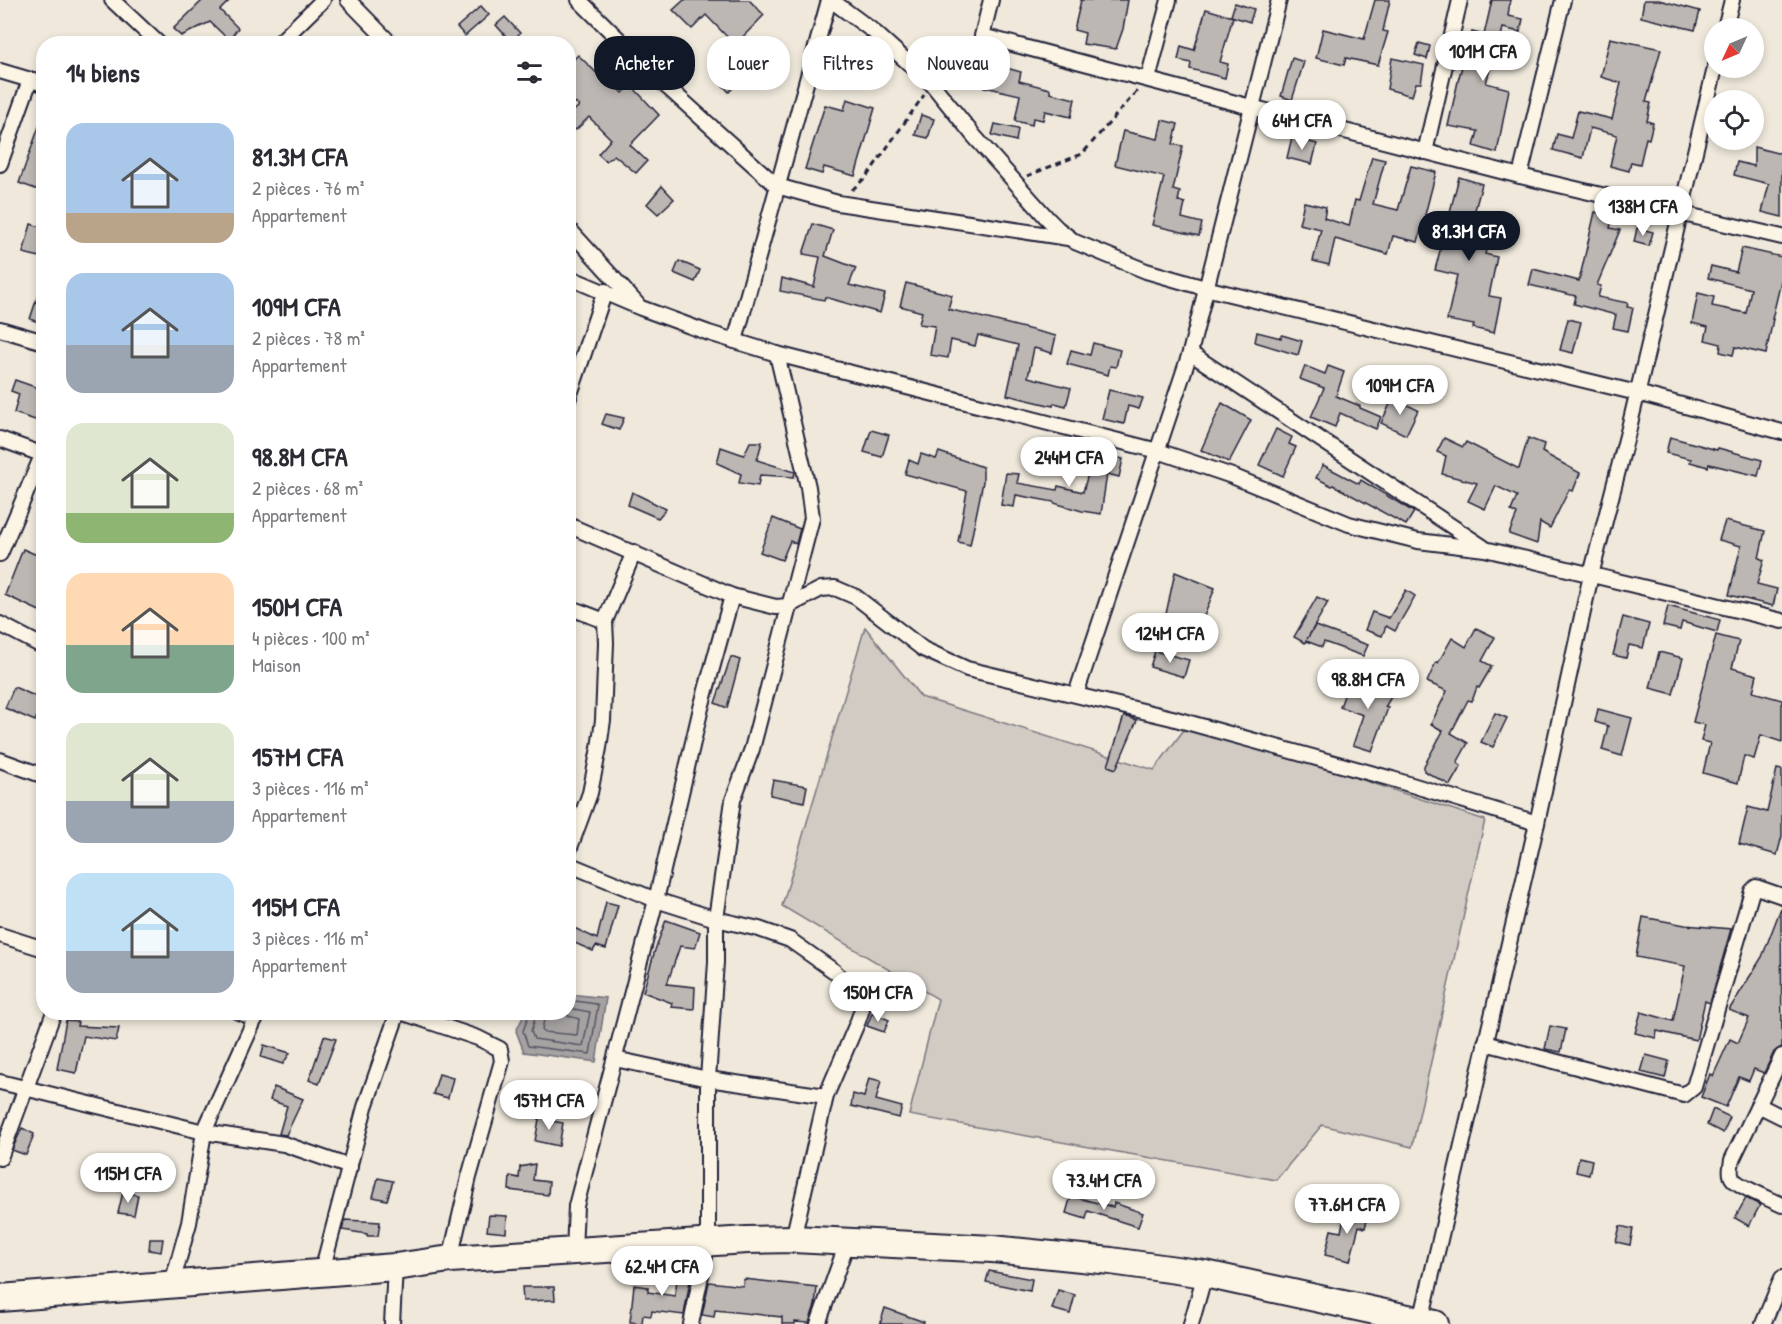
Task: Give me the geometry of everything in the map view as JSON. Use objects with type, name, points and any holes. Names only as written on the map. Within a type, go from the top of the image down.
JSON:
[{"type":"highway","points":[[0,1298],[395,1266],[450,1259],[708,1242],[793,1239],[993,1249],[1111,1261],[1205,1274],[1428,1323]]},
{"type":"street","points":[[112,0],[150,36]]},
{"type":"street","points":[[286,36],[323,0]]},
{"type":"street","points":[[348,0],[383,36]]},
{"type":"street","points":[[579,0],[664,84],[777,186],[838,204],[1068,238],[1146,271],[1205,288],[1636,393],[1782,432]]},
{"type":"street","points":[[735,341],[830,0],[873,30],[906,60]]},
{"type":"street","points":[[982,36],[991,0]]},
{"type":"street","points":[[1148,79],[1169,0]]},
{"type":"street","points":[[1076,694],[1190,353],[1279,0]]},
{"type":"street","points":[[1425,152],[1460,0]]},
{"type":"street","points":[[1520,176],[1563,0]]},
{"type":"street","points":[[1728,18],[1732,0]]},
{"type":"street","points":[[1010,43],[1520,176],[1782,237]]},
{"type":"street","points":[[0,71],[36,82]]},
{"type":"street","points":[[1428,1323],[1485,1043],[1591,575],[1713,78]]},
{"type":"street","points":[[0,164],[36,84]]},
{"type":"street","points":[[937,90],[1014,181],[1068,238]]},
{"type":"street","points":[[576,237],[641,308]]},
{"type":"street","points":[[576,280],[641,308],[777,354],[1158,451],[1232,476],[1349,524],[1418,541],[1485,549],[1782,621]]},
{"type":"street","points":[[576,376],[605,291]]},
{"type":"street","points":[[0,329],[36,340]]},
{"type":"street","points":[[1190,353],[1485,549]]},
{"type":"street","points":[[691,1324],[708,1242],[708,1078],[716,962],[716,919],[733,800],[752,749],[812,518],[808,487],[777,354]]},
{"type":"street","points":[[0,439],[36,452]]},
{"type":"street","points":[[0,554],[36,470]]},
{"type":"street","points":[[576,528],[732,596],[776,607],[788,606],[821,590],[835,588],[856,597],[923,649],[967,669],[1195,724],[1392,779],[1536,823]]},
{"type":"street","points":[[576,831],[590,793],[603,720],[605,621],[634,552]]},
{"type":"street","points":[[574,1251],[576,1206],[656,900],[701,708],[732,596]]},
{"type":"street","points":[[576,610],[605,621]]},
{"type":"street","points":[[0,624],[36,643]]},
{"type":"street","points":[[0,760],[36,773]]},
{"type":"street","points":[[576,867],[656,900],[716,919],[759,928],[790,940],[834,971],[861,999],[862,1010],[826,1096],[793,1239]]},
{"type":"street","points":[[1485,1043],[1684,1095],[1694,1087],[1752,891],[1756,887],[1782,896]]},
{"type":"street","points":[[0,935],[36,946]]},
{"type":"street","points":[[0,1158],[51,1020]]},
{"type":"street","points":[[172,1283],[189,1223],[204,1132],[255,1020]]},
{"type":"street","points":[[322,1271],[365,1107],[397,1020]]},
{"type":"street","points":[[424,1020],[478,1038],[500,1049],[502,1060],[469,1177],[450,1259]]},
{"type":"street","points":[[1782,1056],[1732,1160],[1730,1171],[1732,1179],[1782,1205]]},
{"type":"street","points":[[615,1059],[708,1078],[826,1096]]},
{"type":"street","points":[[0,1082],[204,1132],[284,1144],[350,1167]]},
{"type":"street","points":[[1758,1105],[1782,1117]]},
{"type":"street","points":[[818,1324],[847,1243]]},
{"type":"street","points":[[392,1324],[395,1266]]},
{"type":"street","points":[[1191,1324],[1205,1274]]},
{"type":"street","points":[[1763,1324],[1782,1278]]},
{"type":"path","points":[[1014,181],[1082,154],[1119,109],[1148,79]]},
{"type":"path","points":[[838,204],[867,176],[928,90]]},
{"type":"shaded area","points":[[865,627],[921,697],[1154,770],[1189,723],[1485,820],[1412,1147],[1322,1125],[1276,1180],[909,1115],[938,999],[782,906]]},
{"type":"water","points":[[576,995],[606,998],[596,1062],[524,1052],[516,1031],[522,1020],[576,1020]]},
{"type":"building","points":[[203,0],[230,0],[220,10],[238,28],[232,36],[225,36],[210,22],[181,36],[173,29]]},
{"type":"building","points":[[684,0],[749,0],[764,15],[744,36],[726,36],[706,15],[692,29],[673,10]]},
{"type":"building","points":[[1081,0],[1128,0],[1123,29],[1116,49],[1083,44],[1085,33],[1074,30]]},
{"type":"building","points":[[1375,0],[1390,0],[1383,31],[1388,32],[1378,65],[1346,58],[1344,65],[1316,58],[1323,29],[1364,39]]},
{"type":"building","points":[[1492,0],[1510,0],[1508,16],[1523,19],[1520,32],[1503,28],[1486,83],[1509,89],[1497,153],[1474,146],[1478,131],[1448,126],[1472,32],[1484,35]]},
{"type":"building","points":[[1644,0],[1659,0],[1700,11],[1695,30],[1641,17]]},
{"type":"building","points":[[1235,3],[1254,9],[1250,22],[1231,16]]},
{"type":"building","points":[[481,6],[489,15],[465,36],[457,27]]},
{"type":"building","points":[[1206,9],[1233,17],[1220,62],[1228,64],[1225,78],[1190,69],[1191,63],[1178,60],[1181,46],[1194,50]]},
{"type":"building","points":[[505,17],[520,33],[517,36],[506,36],[496,25]]},
{"type":"building","points":[[1610,38],[1661,49],[1646,102],[1651,103],[1647,121],[1653,123],[1649,139],[1646,138],[1640,164],[1631,162],[1629,171],[1610,166],[1617,135],[1590,128],[1583,158],[1553,150],[1557,134],[1571,138],[1578,111],[1612,119],[1621,83],[1601,77]]},
{"type":"building","points":[[1419,43],[1430,46],[1427,59],[1415,55]]},
{"type":"building","points":[[578,55],[594,70],[594,90],[620,90],[623,93],[626,90],[636,90],[659,115],[630,145],[647,161],[636,173],[614,155],[606,161],[598,154],[611,139],[589,117],[576,130],[576,109],[579,106],[576,104],[576,57]]},
{"type":"building","points":[[1292,58],[1304,62],[1292,100],[1281,96]]},
{"type":"building","points":[[1392,58],[1424,65],[1421,83],[1416,83],[1412,96],[1387,89]]},
{"type":"building","points":[[1010,69],[1021,72],[1019,81],[1050,89],[1050,93],[1075,99],[1071,117],[1045,111],[1043,120],[1033,118],[1032,125],[1015,121],[1020,95],[998,90],[1010,90]]},
{"type":"building","points":[[847,99],[875,108],[855,176],[824,167],[822,174],[805,169],[825,105],[844,110]]},
{"type":"building","points":[[921,115],[934,119],[928,138],[915,135]]},
{"type":"building","points":[[1162,120],[1178,124],[1173,144],[1183,146],[1173,190],[1180,192],[1178,201],[1185,203],[1182,218],[1202,223],[1199,236],[1152,225],[1164,177],[1115,165],[1123,131],[1158,139]]},
{"type":"building","points":[[995,124],[1018,129],[1016,141],[992,135]]},
{"type":"building","points":[[36,135],[36,189],[19,183]]},
{"type":"building","points":[[1292,137],[1317,144],[1312,164],[1287,158]]},
{"type":"building","points":[[1754,150],[1782,152],[1782,217],[1762,212],[1769,184],[1734,175],[1737,162],[1754,166]]},
{"type":"building","points":[[1372,157],[1385,160],[1373,204],[1398,210],[1411,166],[1436,172],[1418,242],[1393,236],[1388,254],[1335,239],[1329,265],[1313,261],[1321,229],[1299,224],[1304,202],[1326,207],[1324,218],[1349,226],[1355,200],[1359,201]]},
{"type":"building","points":[[1459,177],[1482,184],[1472,221],[1492,226],[1485,254],[1497,257],[1489,296],[1501,298],[1494,333],[1473,328],[1474,325],[1447,320],[1457,275],[1435,270]]},
{"type":"building","points":[[662,186],[674,199],[658,214],[647,204]]},
{"type":"building","points":[[1595,212],[1613,217],[1610,228],[1620,230],[1597,285],[1601,286],[1598,297],[1628,303],[1627,307],[1633,308],[1628,331],[1613,328],[1616,315],[1574,304],[1576,296],[1529,285],[1533,269],[1579,281]]},
{"type":"building","points":[[31,224],[36,226],[36,256],[23,253]]},
{"type":"building","points":[[813,224],[833,230],[825,256],[856,268],[849,285],[885,294],[880,313],[825,297],[824,300],[780,291],[782,278],[814,287],[820,257],[803,254]]},
{"type":"building","points":[[1637,228],[1653,232],[1649,246],[1634,242]]},
{"type":"building","points":[[1742,248],[1782,257],[1782,277],[1766,354],[1735,347],[1733,355],[1720,352],[1721,344],[1705,340],[1708,327],[1692,323],[1698,293],[1714,297],[1712,306],[1746,313],[1751,289],[1708,278],[1711,266],[1736,272]]},
{"type":"building","points":[[679,261],[700,270],[695,282],[674,273]]},
{"type":"building","points":[[906,283],[952,295],[948,309],[1056,336],[1052,353],[1034,348],[1028,377],[1071,388],[1066,406],[1054,403],[1053,406],[1007,395],[1018,345],[978,335],[975,346],[951,340],[948,358],[930,355],[935,326],[919,324],[922,312],[900,306]]},
{"type":"building","points":[[36,301],[36,321],[30,319]]},
{"type":"building","points":[[1568,319],[1581,322],[1573,353],[1560,350]]},
{"type":"building","points":[[1257,332],[1281,338],[1282,335],[1302,341],[1298,355],[1255,342]]},
{"type":"building","points":[[1093,343],[1120,350],[1116,367],[1110,366],[1108,375],[1067,364],[1071,350],[1090,355]]},
{"type":"building","points":[[1305,366],[1325,374],[1328,366],[1344,372],[1336,396],[1381,417],[1376,429],[1340,413],[1335,427],[1311,417],[1324,388],[1300,379]]},
{"type":"building","points":[[15,380],[36,387],[36,420],[14,413],[19,394],[11,391]]},
{"type":"building","points":[[1109,390],[1143,398],[1139,409],[1128,406],[1124,424],[1102,419]]},
{"type":"building","points":[[1393,398],[1418,410],[1406,435],[1381,423]]},
{"type":"building","points":[[1222,403],[1251,420],[1229,462],[1201,450]]},
{"type":"building","points":[[606,414],[624,418],[619,430],[602,424]]},
{"type":"building","points":[[1276,429],[1292,437],[1289,444],[1296,447],[1283,476],[1259,465]]},
{"type":"building","points":[[871,430],[889,435],[882,457],[864,452]]},
{"type":"building","points":[[1670,437],[1762,460],[1758,476],[1709,464],[1708,467],[1690,462],[1691,459],[1666,453]]},
{"type":"building","points":[[1444,438],[1463,447],[1466,442],[1519,469],[1528,438],[1544,444],[1542,452],[1580,473],[1573,491],[1569,490],[1550,528],[1540,522],[1537,544],[1509,534],[1517,514],[1511,511],[1517,496],[1496,486],[1485,509],[1468,501],[1477,483],[1442,474],[1446,456],[1437,452]]},
{"type":"building","points":[[750,442],[762,442],[757,460],[795,472],[794,477],[760,475],[758,486],[739,483],[741,474],[717,463],[721,447],[744,455]]},
{"type":"building","points":[[939,452],[983,467],[983,482],[970,545],[958,542],[967,491],[905,474],[909,460],[918,464],[921,454],[936,459]]},
{"type":"building","points":[[1101,453],[1123,459],[1119,477],[1107,474],[1101,514],[1016,495],[1014,507],[1001,505],[1006,473],[1019,474],[1017,483],[1057,490],[1058,486],[1083,492],[1092,459],[1099,461]]},
{"type":"building","points":[[1323,465],[1359,484],[1361,480],[1414,512],[1406,525],[1316,478]]},
{"type":"building","points":[[632,492],[666,509],[658,518],[628,505]]},
{"type":"building","points":[[773,518],[800,529],[796,544],[790,541],[782,560],[760,552]]},
{"type":"building","points":[[1725,521],[1765,531],[1759,558],[1764,560],[1757,584],[1777,589],[1773,606],[1729,595],[1741,546],[1719,540]]},
{"type":"building","points":[[23,549],[36,555],[36,609],[5,595]]},
{"type":"building","points":[[1175,572],[1215,588],[1203,619],[1214,624],[1203,643],[1163,628]]},
{"type":"building","points":[[1406,590],[1415,596],[1395,631],[1386,626],[1382,636],[1365,630],[1372,612],[1389,618]]},
{"type":"building","points":[[1317,597],[1328,602],[1307,639],[1315,626],[1368,645],[1363,656],[1324,642],[1322,647],[1306,641],[1305,643],[1294,637]]},
{"type":"building","points":[[1668,606],[1720,620],[1717,632],[1682,622],[1680,630],[1663,626]]},
{"type":"building","points":[[1623,617],[1649,624],[1643,648],[1629,645],[1626,658],[1613,655]]},
{"type":"building","points":[[1476,628],[1495,637],[1482,661],[1492,666],[1479,688],[1477,687],[1472,701],[1468,700],[1451,733],[1468,743],[1457,763],[1461,766],[1450,785],[1424,771],[1424,766],[1443,731],[1431,724],[1447,691],[1427,682],[1436,662],[1438,663],[1452,638],[1466,647]]},
{"type":"building","points":[[1716,635],[1739,641],[1732,668],[1757,675],[1753,692],[1782,700],[1782,742],[1761,735],[1754,759],[1744,756],[1738,783],[1703,773],[1710,743],[1701,741],[1705,725],[1693,722]]},
{"type":"building","points":[[1155,651],[1189,660],[1184,677],[1150,667]]},
{"type":"building","points":[[1659,652],[1683,658],[1673,694],[1650,688]]},
{"type":"building","points":[[731,657],[740,660],[727,708],[715,703]]},
{"type":"building","points":[[1363,674],[1394,692],[1385,707],[1388,708],[1372,751],[1353,745],[1363,715],[1340,707],[1346,690],[1355,693]]},
{"type":"building","points":[[14,687],[36,697],[35,721],[5,708]]},
{"type":"building","points":[[1598,709],[1632,718],[1622,756],[1602,750],[1608,726],[1595,722]]},
{"type":"building","points":[[1495,713],[1507,718],[1493,747],[1481,742]]},
{"type":"building","points":[[1124,716],[1137,720],[1116,769],[1108,766]]},
{"type":"building","points":[[1777,769],[1782,770],[1782,836],[1777,855],[1739,844],[1748,807],[1767,812]]},
{"type":"building","points":[[773,780],[807,786],[804,802],[770,795]]},
{"type":"building","points":[[606,902],[618,905],[606,949],[596,946],[593,951],[576,944],[576,929],[597,939]]},
{"type":"building","points":[[1781,908],[1782,1047],[1774,1052],[1764,1073],[1754,1069],[1749,1081],[1739,1077],[1726,1107],[1701,1097],[1710,1074],[1713,1076],[1730,1039],[1738,1043],[1749,1018],[1729,1010],[1762,957]]},
{"type":"building","points":[[1643,917],[1685,925],[1731,929],[1710,1003],[1705,1001],[1696,1040],[1657,1031],[1656,1038],[1635,1033],[1641,1012],[1673,1021],[1685,966],[1636,957]]},
{"type":"building","points":[[666,920],[700,932],[695,948],[680,946],[667,984],[695,987],[694,1009],[671,1007],[672,1003],[643,992]]},
{"type":"building","points":[[872,1013],[889,1020],[884,1032],[867,1026]]},
{"type":"building","points":[[66,1020],[78,1022],[77,1026],[119,1028],[116,1041],[84,1036],[76,1073],[57,1069]]},
{"type":"building","points":[[1550,1026],[1566,1029],[1561,1052],[1545,1049]]},
{"type":"building","points":[[324,1036],[336,1039],[319,1084],[309,1080]]},
{"type":"building","points":[[264,1045],[290,1053],[283,1064],[261,1057]]},
{"type":"building","points":[[1646,1055],[1669,1061],[1665,1078],[1641,1072]]},
{"type":"building","points":[[439,1074],[453,1078],[448,1098],[433,1094]]},
{"type":"building","points":[[869,1078],[881,1081],[876,1100],[902,1107],[899,1118],[851,1106],[853,1094],[864,1097]]},
{"type":"building","points":[[274,1087],[303,1099],[286,1135],[279,1134],[287,1106],[270,1100]]},
{"type":"building","points":[[1713,1109],[1730,1117],[1723,1133],[1707,1125]]},
{"type":"building","points":[[540,1114],[552,1117],[552,1121],[563,1123],[559,1146],[535,1141]]},
{"type":"building","points":[[22,1128],[34,1134],[26,1155],[12,1150]]},
{"type":"building","points":[[1579,1157],[1592,1160],[1589,1175],[1576,1172]]},
{"type":"building","points":[[535,1164],[533,1180],[549,1182],[548,1195],[509,1190],[510,1176],[519,1178],[520,1167]]},
{"type":"building","points":[[378,1178],[393,1181],[387,1200],[373,1197]]},
{"type":"building","points":[[123,1192],[138,1195],[134,1215],[118,1213]]},
{"type":"building","points":[[1071,1196],[1113,1207],[1114,1203],[1143,1213],[1138,1227],[1088,1211],[1086,1219],[1066,1213]]},
{"type":"building","points":[[1746,1198],[1760,1205],[1749,1226],[1735,1218]]},
{"type":"building","points":[[1346,1207],[1369,1212],[1365,1228],[1359,1226],[1350,1261],[1325,1255],[1331,1230],[1341,1232]]},
{"type":"building","points":[[489,1215],[507,1216],[506,1233],[487,1231]]},
{"type":"building","points":[[345,1220],[380,1222],[378,1236],[367,1236],[367,1234],[342,1230]]},
{"type":"building","points":[[1620,1226],[1633,1229],[1630,1245],[1616,1242]]},
{"type":"building","points":[[150,1239],[163,1239],[161,1252],[149,1250]]},
{"type":"building","points":[[694,1258],[684,1315],[652,1311],[651,1316],[643,1315],[642,1323],[630,1322],[634,1285],[648,1287],[648,1292],[675,1296],[683,1259]]},
{"type":"building","points":[[989,1271],[1032,1279],[1030,1291],[986,1282]]},
{"type":"building","points":[[744,1279],[817,1287],[815,1305],[809,1323],[782,1324],[782,1317],[715,1310],[714,1317],[702,1315],[709,1282],[743,1286]]},
{"type":"building","points":[[522,1287],[554,1287],[555,1300],[523,1301]]},
{"type":"building","points":[[1058,1290],[1075,1295],[1070,1314],[1052,1309]]},
{"type":"building","points":[[885,1308],[924,1322],[923,1324],[880,1324]]}]
